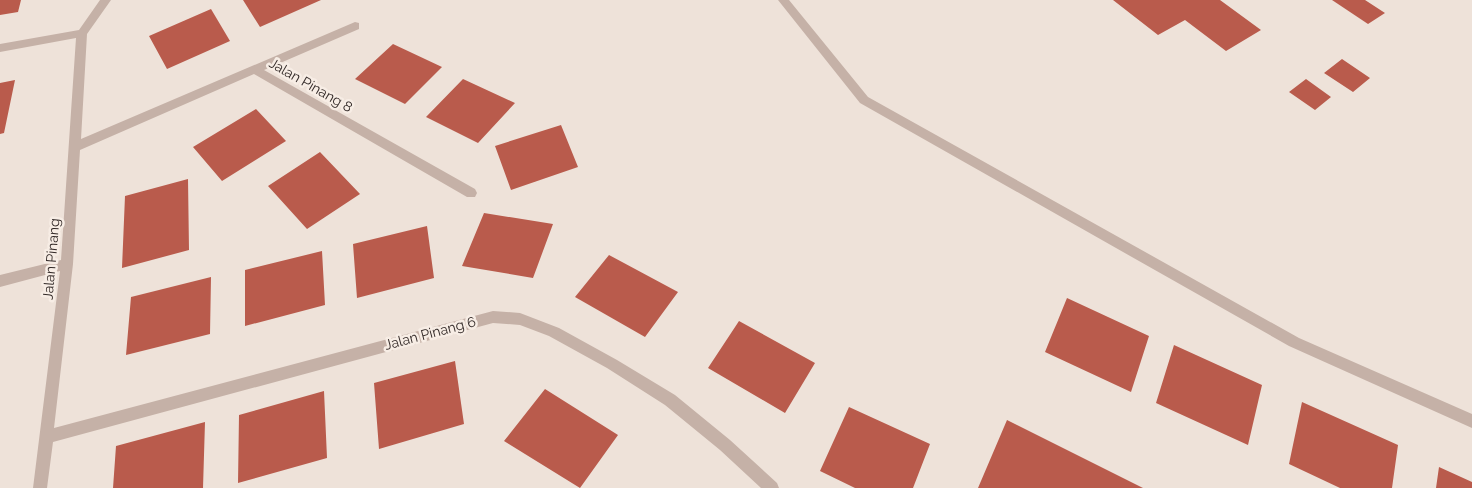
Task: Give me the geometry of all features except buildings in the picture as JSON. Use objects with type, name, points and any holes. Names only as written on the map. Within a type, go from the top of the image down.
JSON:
[{"type":"street","points":[[0,48],[82,33],[106,0]]},
{"type":"street","points":[[782,0],[864,100],[1294,342],[1472,421]]},
{"type":"street","points":[[255,70],[355,26]]},
{"type":"street","name":"Jalan Pinang","points":[[40,488],[67,264],[82,33]]},
{"type":"street","name":"Jalan Pinang 8","points":[[75,147],[255,70],[471,193]]},
{"type":"street","points":[[0,281],[67,264]]},
{"type":"street","name":"Jalan Pinang 6","points":[[46,436],[492,317],[520,319],[546,329],[612,364],[670,400],[725,445],[772,488]]}]
